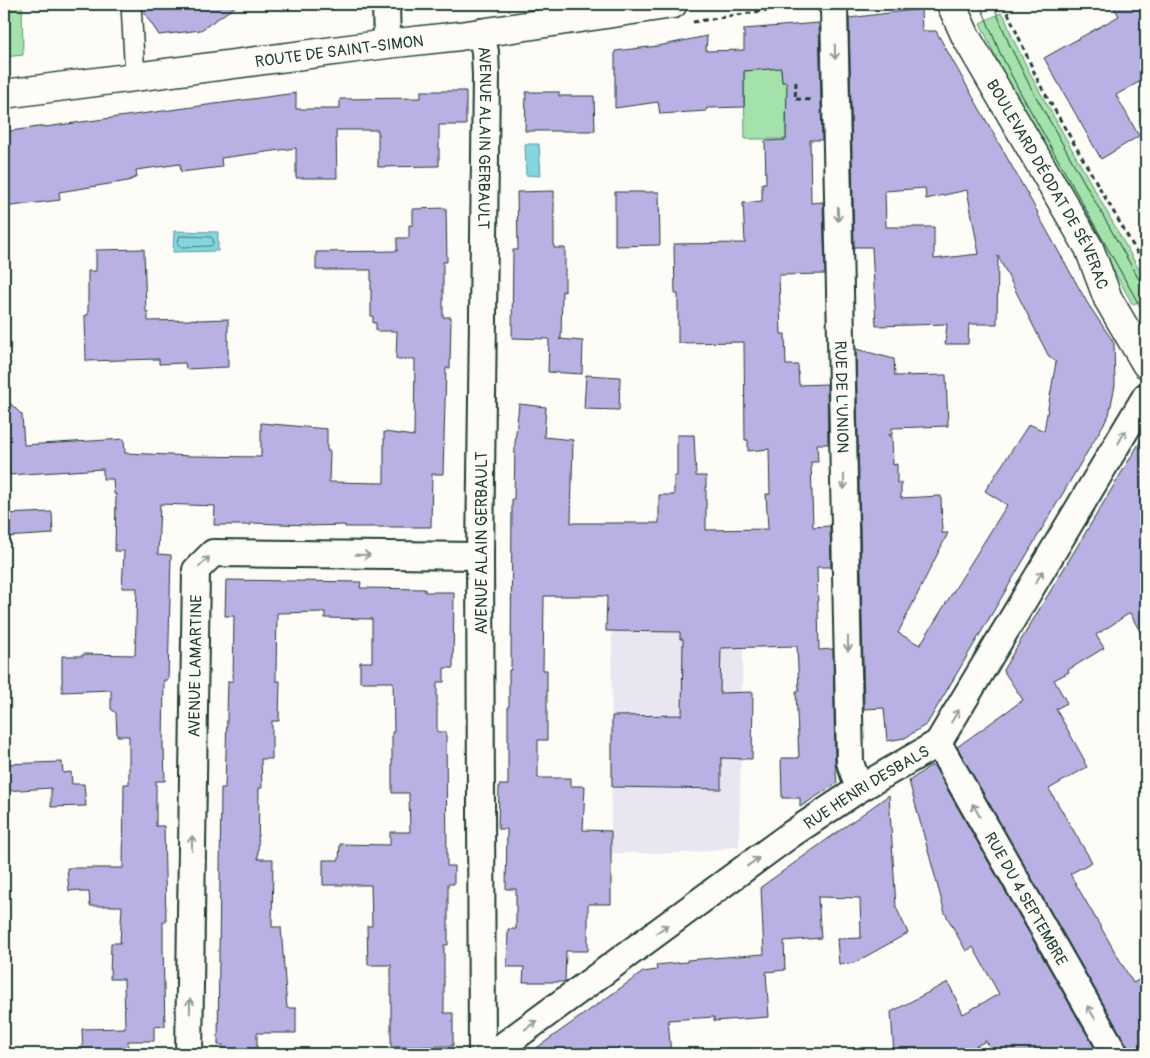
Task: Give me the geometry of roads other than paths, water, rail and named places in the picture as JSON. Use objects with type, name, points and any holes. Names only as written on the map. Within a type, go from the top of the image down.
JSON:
[{"type":"main road","name":"ROUTE DE SAINT-SIMON","points":[[4,94],[481,32],[673,4]]},
{"type":"main road","name":"BOULEVARD DÉODAT DE SÉVERAC","points":[[951,4],[966,37],[1089,248],[1108,298],[1146,364]]},
{"type":"street","points":[[131,4],[135,77]]},
{"type":"street","points":[[386,4],[388,44]]},
{"type":"street","name":"RUE DE L'UNION","points":[[831,4],[834,8],[850,762],[859,789]]},
{"type":"street","name":"AVENUE ALAIN GERBAULT","points":[[481,32],[485,52],[486,76],[480,556],[482,1054]]},
{"type":"street","name":"RUE HENRI DESBALS","points":[[492,1054],[790,835],[859,789],[938,743],[1146,396]]},
{"type":"street","name":"AVENUE LAMARTINE","points":[[189,1054],[196,570],[213,553],[480,556]]},
{"type":"street","name":"RUE DU 4 SEPTEMBRE","points":[[938,743],[1115,1054]]},
{"type":"water","points":[[525,144],[539,144],[541,176],[526,175]]},
{"type":"water","points":[[174,231],[218,232],[218,251],[173,252]]},
{"type":"tram line","points":[[980,4],[1000,53],[1019,90],[1146,317]]},
{"type":"tram line","points":[[993,4],[1010,46],[1030,86],[1146,292]]}]
